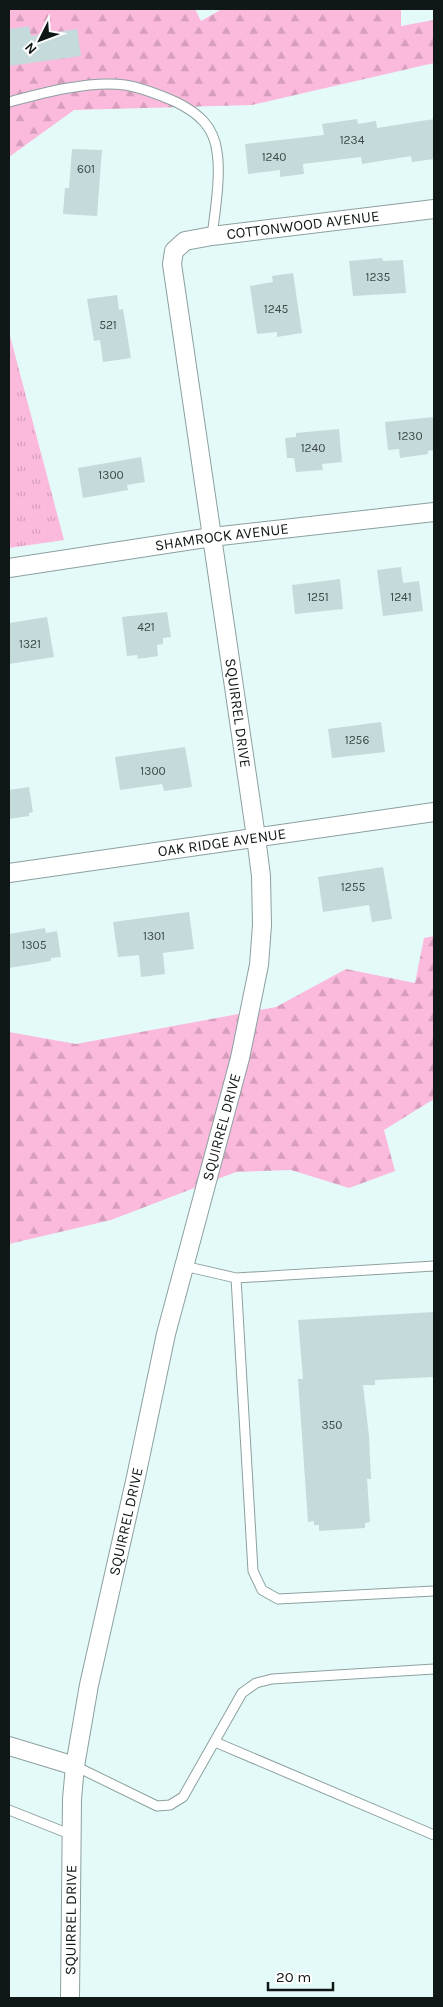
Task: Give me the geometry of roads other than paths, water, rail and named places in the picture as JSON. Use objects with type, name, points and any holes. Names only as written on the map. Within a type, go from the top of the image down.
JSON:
[{"type":"street","name":"COTTONWOOD AVENUE","points":[[174,250],[185,242],[212,236],[434,209]]},
{"type":"street","name":"SQUIRREL DRIVE","points":[[70,1998],[72,1835],[75,1766],[89,1685],[166,1334],[240,1058],[259,965],[262,925],[261,876],[256,837],[172,264],[174,250]]},
{"type":"street","name":"SHAMROCK AVENUE","points":[[9,568],[212,537],[434,512]]},
{"type":"street","name":"OAK RIDGE AVENUE","points":[[9,873],[434,812]]},
{"type":"street","points":[[9,1746],[75,1766]]},
{"type":"lane","points":[[9,102],[45,92],[104,84],[125,85],[156,93],[194,111],[210,128],[218,152],[217,197],[212,236]]},
{"type":"lane","points":[[184,1266],[236,1278],[434,1266]]},
{"type":"lane","points":[[236,1278],[252,1572],[262,1590],[278,1599],[434,1591]]},
{"type":"lane","points":[[75,1766],[157,1806],[170,1805],[183,1797],[242,1694],[256,1683],[272,1679],[434,1669]]},
{"type":"lane","points":[[214,1742],[434,1835]]},
{"type":"lane","points":[[9,1810],[72,1835]]}]
